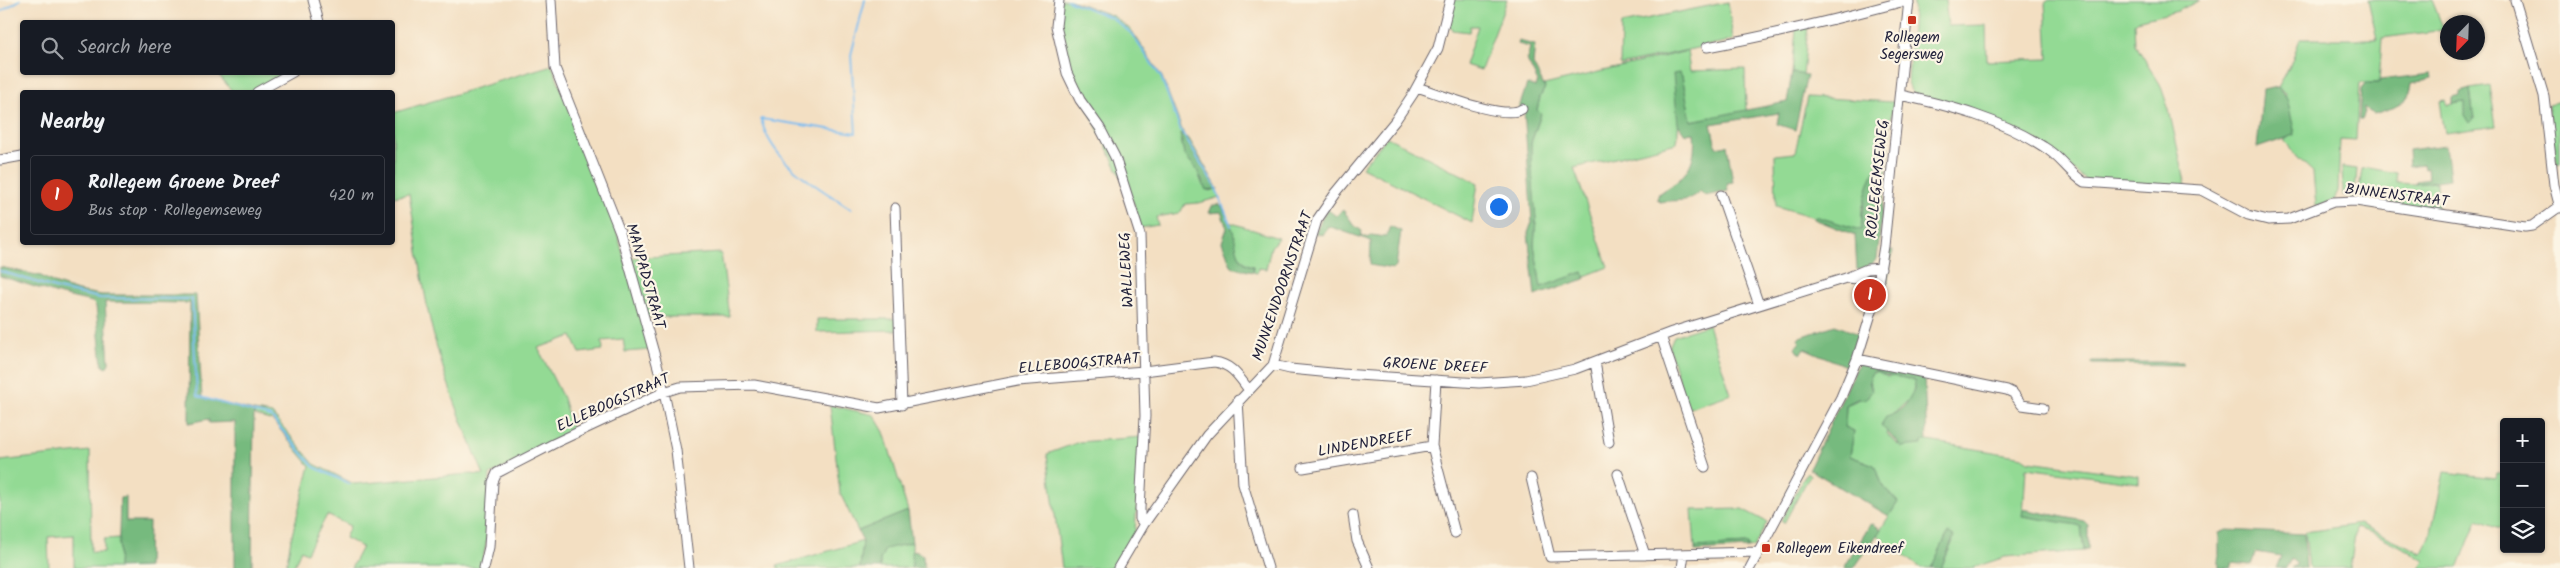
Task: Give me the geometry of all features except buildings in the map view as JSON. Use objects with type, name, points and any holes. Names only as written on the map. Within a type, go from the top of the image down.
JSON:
[{"type":"street","points":[[313,0],[318,20]]},
{"type":"street","name":"MANPADSTRAAT","points":[[551,0],[555,68],[620,232],[630,275],[646,318],[664,392],[676,450],[689,568]]},
{"type":"street","name":"WALLEWEG","points":[[1059,0],[1056,26],[1067,73],[1080,100],[1100,128],[1115,157],[1140,235],[1145,416],[1140,514],[1141,522],[1144,524]]},
{"type":"street","name":"MUNKENDOORNSTRAAT","points":[[1118,568],[1144,524],[1207,435],[1273,365],[1317,220],[1335,194],[1396,121],[1417,87],[1438,48],[1450,0]]},
{"type":"street","points":[[2515,0],[2544,96],[2554,184],[2560,207]]},
{"type":"street","points":[[1707,47],[1750,39],[1807,24],[1826,22],[1909,1]]},
{"type":"street","name":"ROLLEGEMSEWEG","points":[[1750,568],[1841,397],[1857,359],[1879,281],[1909,1]]},
{"type":"street","points":[[261,90],[288,75]]},
{"type":"street","points":[[1417,87],[1484,109],[1510,112],[1522,109]]},
{"type":"street","name":"BINNENSTRAAT","points":[[1900,95],[1955,107],[1987,118],[2059,156],[2084,182],[2202,190],[2259,219],[2289,219],[2333,202],[2356,201],[2532,226],[2560,207]]},
{"type":"street","points":[[0,160],[20,156]]},
{"type":"street","points":[[1722,196],[1759,305]]},
{"type":"street","points":[[894,208],[900,302],[902,404]]},
{"type":"street","name":"GROENE DREEF","points":[[1273,365],[1290,369],[1342,374],[1479,383],[1526,380],[1560,373],[1595,362],[1661,336],[1846,278],[1867,269],[1881,268]]},
{"type":"street","name":"GROENE DREEF","points":[[1846,278],[1879,281]]},
{"type":"street","points":[[1661,336],[1705,467]]},
{"type":"street","points":[[1857,359],[2007,390],[2013,393],[2022,405],[2043,408]]},
{"type":"street","points":[[1595,362],[1609,442]]},
{"type":"street","name":"ELLEBOOGSTRAAT","points":[[484,568],[490,537],[493,482],[497,473],[555,443],[664,392],[680,387],[754,385],[879,408],[1017,381],[1144,371],[1206,363],[1226,364],[1250,390]]},
{"type":"street","name":"LINDENDREEF","points":[[1436,380],[1432,446],[1455,533]]},
{"type":"street","points":[[1238,400],[1241,414],[1243,484],[1268,568]]},
{"type":"street","name":"LINDENDREEF","points":[[1303,468],[1432,446]]},
{"type":"street","points":[[1618,474],[1645,555]]},
{"type":"street","points":[[1531,478],[1550,557],[1759,552]]},
{"type":"street","points":[[1353,516],[1358,541],[1369,568]]},
{"type":"street","points":[[1682,568],[1684,554]]},
{"type":"green space","points":[[1061,0],[1070,0],[1113,16],[1132,31],[1162,77],[1184,135],[1181,134],[1184,154],[1197,170],[1203,186],[1210,191],[1216,189],[1220,197],[1199,203],[1185,204],[1180,213],[1156,217],[1158,225],[1140,228],[1134,204],[1068,67],[1058,21]]},
{"type":"green space","points":[[1453,0],[1507,0],[1481,70],[1465,65],[1478,26],[1470,26],[1469,32],[1452,30],[1449,26]]},
{"type":"green space","points":[[1914,0],[1945,0],[1948,26],[1986,25],[1987,61],[2048,59],[2045,3],[2049,0],[2200,0],[2178,11],[2134,23],[2135,44],[2160,84],[2169,110],[2186,186],[2087,181],[2038,141],[1915,95],[1911,91],[1908,82]]},
{"type":"green space","points":[[2368,0],[2432,0],[2440,20],[2440,31],[2382,38],[2379,83],[2359,83],[2356,140],[2340,139],[2338,192],[2334,200],[2316,206],[2313,172],[2298,158],[2284,140],[2295,134],[2285,93],[2278,87],[2289,68],[2300,39],[2377,39]]},
{"type":"green space","points":[[1728,2],[1733,40],[1620,65],[1621,24]]},
{"type":"green space","points":[[1808,26],[1803,75],[1792,73],[1796,29]]},
{"type":"green space","points":[[1519,41],[1535,45],[1533,64],[1545,88],[1540,97],[1537,110],[1541,114],[1531,143],[1536,220],[1534,245],[1541,287],[1583,272],[1585,279],[1535,296],[1528,233],[1532,222],[1524,109],[1519,108],[1527,84],[1535,87],[1538,82],[1527,60],[1530,47],[1518,44]]},
{"type":"green space","points":[[1687,51],[1690,71],[1745,69],[1746,111],[1691,121],[1682,76],[1677,143],[1574,168],[1608,267],[1585,276],[1583,272],[1541,288],[1534,245],[1536,220],[1531,143],[1541,114],[1537,110],[1540,97],[1545,88],[1544,85]]},
{"type":"green space","points":[[552,65],[615,226],[651,350],[625,352],[623,339],[602,341],[603,350],[580,353],[572,336],[538,348],[563,398],[573,432],[490,475],[486,544],[481,568],[351,568],[362,547],[345,538],[350,526],[327,515],[307,553],[301,550],[293,568],[286,567],[291,539],[310,466],[273,421],[254,415],[254,411],[272,414],[314,464],[354,484],[469,474],[484,475],[453,397],[434,336],[423,286],[409,194],[395,197],[395,112]]},
{"type":"green space","points":[[1679,73],[1682,76],[1691,121],[1787,102],[1792,73],[1807,75],[1795,130],[1777,124],[1779,113],[1711,124],[1716,147],[1727,145],[1733,182],[1727,183],[1728,191],[1705,196],[1700,191],[1690,198],[1660,202],[1657,199],[1659,193],[1683,176],[1694,153],[1694,133],[1685,134],[1678,124],[1673,74]]},
{"type":"green space","points":[[2431,74],[2432,79],[2412,83],[2408,97],[2400,105],[2374,114],[2363,108],[2365,113],[2362,120],[2359,120],[2361,89],[2366,83],[2379,83],[2380,80]]},
{"type":"green space","points":[[219,75],[285,75],[254,90],[231,90]]},
{"type":"green space","points":[[2490,86],[2496,126],[2445,133],[2440,101],[2445,100],[2447,105],[2465,102],[2474,119],[2470,89]]},
{"type":"green space","points":[[2278,87],[2287,98],[2295,135],[2257,148],[2263,90]]},
{"type":"green space","points":[[2470,89],[2474,119],[2470,123],[2465,115],[2465,102],[2453,104],[2453,98],[2460,96],[2460,92]]},
{"type":"green space","points":[[1807,97],[1894,102],[1889,129],[1892,131],[1885,146],[1890,147],[1888,159],[1883,158],[1862,208],[1861,231],[1776,206],[1775,155],[1795,153]]},
{"type":"green space","points":[[2560,101],[2560,163],[2557,164],[2548,104]]},
{"type":"green space","points":[[1180,134],[1189,139],[1218,189],[1206,190],[1197,170],[1184,154]]},
{"type":"green space","points":[[1387,137],[1478,183],[1472,223],[1362,167]]},
{"type":"green space","points":[[2446,145],[2450,179],[2415,184],[2416,181],[2428,179],[2427,168],[2424,169],[2423,164],[2409,166],[2408,150]]},
{"type":"green space","points":[[1883,158],[1888,159],[1877,259],[1872,264],[1857,270],[1855,235],[1814,219],[1815,216],[1861,230],[1864,201],[1869,183]]},
{"type":"green space","points":[[2342,167],[2357,169],[2355,193],[2352,198],[2343,195]]},
{"type":"green space","points":[[2369,168],[2396,173],[2397,183],[2437,182],[2438,211],[2358,197],[2362,169]]},
{"type":"green space","points":[[1218,204],[1222,206],[1231,225],[1240,257],[1243,262],[1253,266],[1253,272],[1235,268],[1231,265],[1222,242],[1227,228],[1221,212],[1209,213],[1212,206]]},
{"type":"green space","points":[[1327,209],[1336,216],[1343,210],[1355,226],[1362,231],[1361,235],[1369,238],[1371,235],[1386,237],[1390,226],[1401,231],[1396,266],[1393,269],[1370,265],[1371,241],[1328,226],[1323,235],[1315,233]]},
{"type":"green space","points":[[1229,222],[1278,238],[1271,247],[1266,269],[1258,268],[1257,273],[1253,272],[1253,266],[1242,260],[1236,248]]},
{"type":"green space","points":[[1889,250],[1893,250],[1885,297],[1880,296]]},
{"type":"green space","points":[[721,253],[730,317],[647,317],[628,258]]},
{"type":"green space","points":[[0,267],[41,276],[54,283],[78,291],[101,295],[196,295],[202,398],[254,411],[252,568],[235,568],[235,422],[209,423],[209,419],[189,423],[190,303],[105,302],[109,363],[106,368],[102,365],[96,306],[92,302],[61,295],[0,276]]},
{"type":"green space","points":[[817,319],[899,319],[899,330],[817,332]]},
{"type":"green space","points":[[1708,325],[1731,394],[1687,409],[1669,347],[1674,336]]},
{"type":"green space","points":[[1835,325],[1861,335],[1848,367],[1804,348],[1800,354],[1795,347],[1800,343],[1798,338]]},
{"type":"green space","points":[[2092,362],[2183,362],[2183,365],[2092,364]]},
{"type":"green space","points":[[1859,363],[1924,377],[1927,441],[1922,441],[1922,445],[1901,447],[1881,425],[1886,417],[1897,412],[1910,398],[1915,381],[1886,375],[1877,371],[1873,372],[1869,381],[1872,391],[1866,399],[1857,399],[1846,405],[1845,427],[1854,431],[1850,456],[1874,465],[1883,486],[1898,502],[1889,516],[1809,469]]},
{"type":"green space","points":[[1877,371],[1887,377],[1897,376],[1915,381],[1912,397],[1891,416],[1887,434],[1897,445],[1922,440],[2023,457],[2029,461],[2139,476],[2139,483],[2026,468],[2023,516],[2077,524],[2081,527],[2084,551],[2005,557],[1972,568],[1941,568],[1953,541],[1948,534],[1931,568],[1921,568],[1877,535],[1898,502],[1883,486],[1874,465],[1850,456],[1854,431],[1845,427],[1846,405],[1860,399],[1872,388],[1869,381],[1870,376]]},
{"type":"green space","points":[[830,405],[874,415],[884,432],[908,511],[858,531],[840,493]]},
{"type":"green space","points":[[1141,437],[1135,532],[1115,568],[1062,568],[1047,454],[1079,442]]},
{"type":"green space","points":[[90,451],[91,552],[104,552],[104,539],[120,538],[118,568],[74,568],[74,535],[48,537],[49,568],[0,568],[0,461]]},
{"type":"green space","points":[[1807,472],[1810,475],[1784,523],[1781,521]]},
{"type":"green space","points":[[2444,472],[2495,478],[2496,473],[2500,473],[2500,529],[2477,520],[2458,568],[2420,568],[2425,560],[2374,533],[2356,528],[2350,568],[2309,568],[2305,532],[2360,524],[2422,553],[2430,537]]},
{"type":"green space","points":[[126,497],[126,522],[149,522],[148,567],[118,568],[120,498]]},
{"type":"green space","points":[[1742,509],[1767,522],[1754,547],[1748,548],[1747,544],[1695,547],[1692,510]]},
{"type":"green space","points":[[2023,509],[2084,521],[2088,525],[2088,549],[2084,551],[2081,527],[2022,516]]},
{"type":"green space","points":[[908,511],[912,543],[885,549],[880,560],[880,568],[860,568],[863,541],[858,531]]},
{"type":"green space","points":[[1873,524],[1881,529],[1854,568],[1844,568],[1870,525]]},
{"type":"green space","points":[[2227,530],[2304,534],[2306,568],[2291,568],[2297,564],[2291,559],[2286,568],[2276,568],[2281,556],[2256,552],[2251,565],[2232,563],[2230,568],[2219,568],[2219,533]]},
{"type":"green space","points":[[1948,533],[1954,536],[1941,568],[1931,568]]},
{"type":"green space","points":[[863,541],[860,568],[778,568],[777,566]]},
{"type":"green space","points":[[912,543],[912,568],[880,568],[880,560],[885,548]]},
{"type":"green space","points":[[1748,544],[1748,548],[1695,551],[1695,547]]},
{"type":"green space","points":[[916,551],[923,556],[924,568],[912,568],[911,552]]},
{"type":"waterway","points":[[0,12],[20,0]]},
{"type":"waterway","points":[[851,209],[810,182],[785,161],[775,149],[761,119],[856,133],[851,55],[865,0]]},
{"type":"waterway","points":[[1067,0],[1112,18],[1131,33],[1161,77],[1181,131],[1215,186],[1231,226]]},
{"type":"waterway","points":[[0,271],[58,289],[100,298],[192,299],[197,396],[271,417],[314,467],[350,484]]},
{"type":"place","name":"Rollegem Segersweg","points":[[1912,20]]},
{"type":"place","name":"Rollegem Groene Dreef","points":[[1870,295]]},
{"type":"place","name":"Rollegem Eikendreef","points":[[1766,548]]}]
